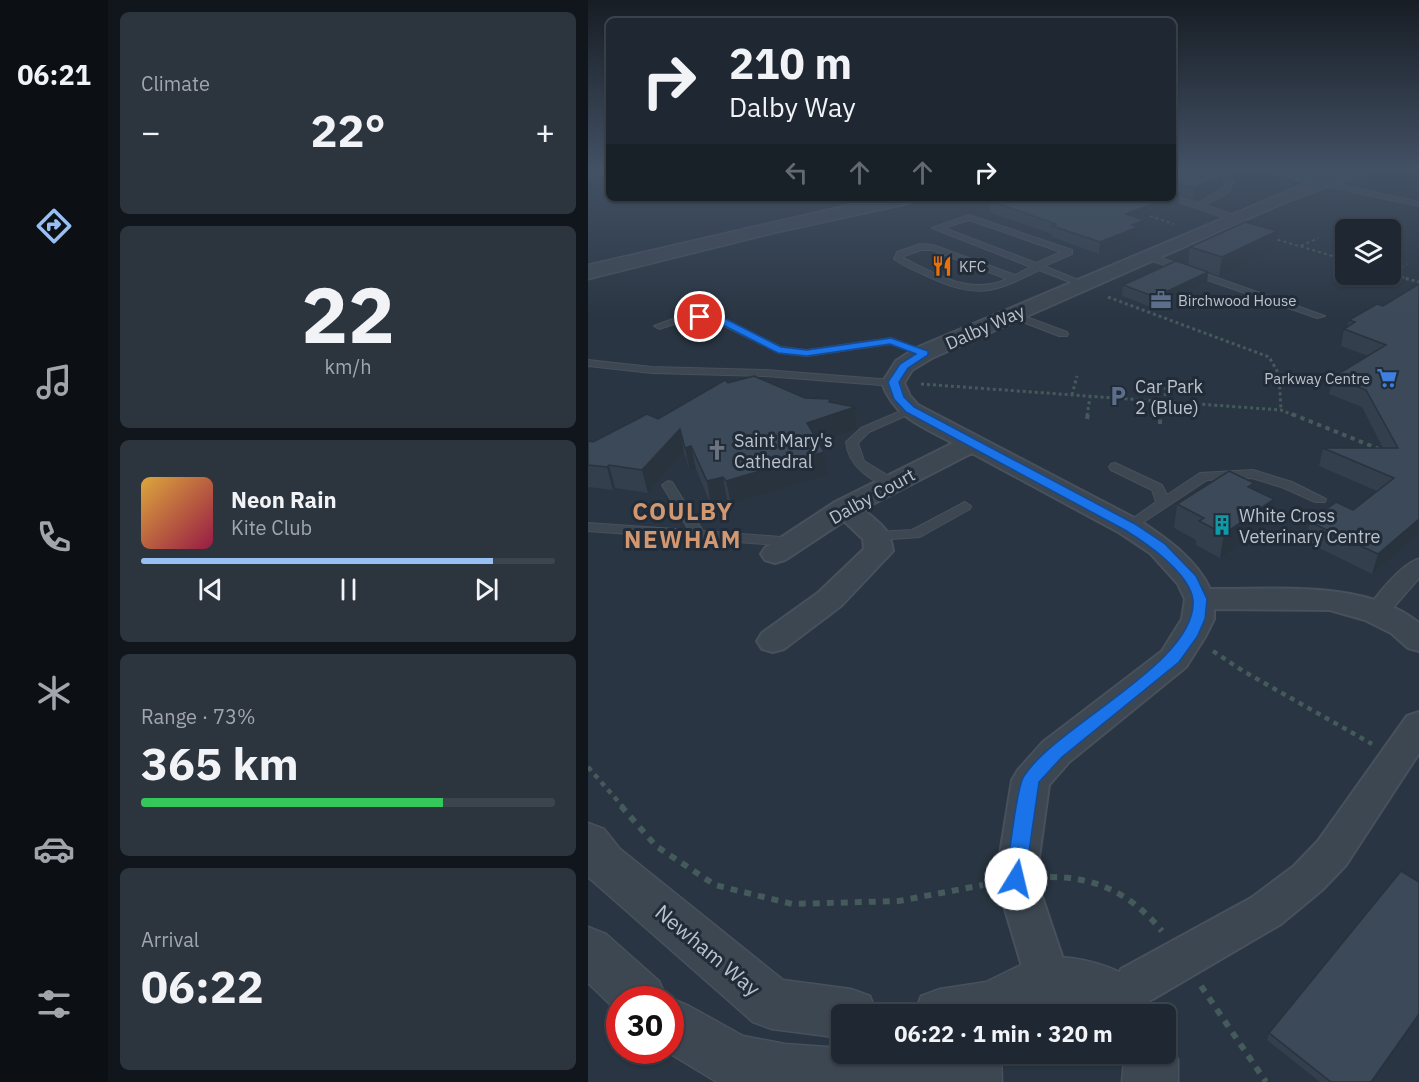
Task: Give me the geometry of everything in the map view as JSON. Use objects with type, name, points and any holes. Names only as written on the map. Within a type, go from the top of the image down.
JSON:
[{"type":"street","points":[[588,272],[807,219]]},
{"type":"street","name":"Dalby Way","points":[[893,382],[904,366],[924,353],[1232,219]]},
{"type":"street","points":[[893,382],[899,399],[910,410],[1130,527],[1160,547],[1191,580],[1200,599],[1198,619],[1174,658],[1056,752],[1031,780],[1016,879],[1048,980]]},
{"type":"street","name":"Dalby Court","points":[[784,548],[845,508],[971,444]]},
{"type":"street","points":[[773,641],[830,599],[879,550],[877,536],[845,508]]},
{"type":"street","points":[[1376,613],[1398,586],[1419,566]]},
{"type":"street","points":[[1200,599],[1330,600],[1376,613],[1401,626],[1419,640]]},
{"type":"street","points":[[1000,1004],[1021,988],[1048,980],[1077,981],[1098,988],[1123,1006],[1184,960],[1266,911],[1308,878],[1332,853],[1419,725]]},
{"type":"street","name":"Newham Way","points":[[588,842],[604,863],[772,1004],[831,1011]]},
{"type":"street","points":[[588,950],[627,986]]},
{"type":"street","points":[[684,1032],[735,1062],[785,1072],[853,1076],[929,1074],[940,1082]]},
{"type":"street","points":[[974,1064],[974,1082]]},
{"type":"street","points":[[1150,1082],[1151,1064]]},
{"type":"lane","points":[[962,219],[936,228],[1083,284]]},
{"type":"lane","points":[[976,219],[1069,252],[1013,278],[987,289],[955,284],[898,259],[900,254],[920,247],[933,248],[1013,278]]},
{"type":"lane","points":[[1147,256],[1320,316]]},
{"type":"lane","points":[[1013,315],[1063,334]]},
{"type":"lane","points":[[659,326],[686,317],[714,317],[778,350],[807,353],[891,341],[924,353]]},
{"type":"lane","points":[[588,363],[652,370],[765,373],[893,382]]},
{"type":"lane","points":[[893,484],[860,465],[852,455],[852,442],[865,430],[910,410]]},
{"type":"lane","points":[[1115,467],[1133,478],[1158,488],[1163,503]]},
{"type":"lane","points":[[1130,527],[1204,476],[1253,474],[1288,485],[1320,500]]},
{"type":"lane","points":[[668,485],[699,535]]},
{"type":"lane","points":[[877,536],[915,534],[965,506]]},
{"type":"lane","points":[[588,527],[699,535],[784,548]]},
{"type":"path","points":[[1159,219],[1200,233]]},
{"type":"path","points":[[1228,221],[1335,257]]},
{"type":"path","points":[[1300,247],[1318,238]]},
{"type":"path","points":[[1401,268],[1407,264]]},
{"type":"path","points":[[1401,277],[1419,282]]},
{"type":"path","points":[[1121,302],[1269,357],[1278,369],[1281,410]]},
{"type":"path","points":[[1072,395],[1077,376]]},
{"type":"path","points":[[1160,424],[1166,383]]},
{"type":"path","points":[[923,384],[1281,410],[1387,452]]},
{"type":"path","points":[[1087,419],[1090,397]]},
{"type":"path","points":[[1189,637],[1243,671],[1396,759]]},
{"type":"path","points":[[588,767],[656,846],[715,885],[792,904],[898,901],[1016,879],[1065,876],[1096,880],[1127,895],[1158,926],[1184,960],[1266,1082]]},
{"type":"building","points":[[1043,219],[1144,220],[1132,225],[1138,227],[1100,242],[1052,226],[1056,224]]},
{"type":"building","points":[[1245,222],[1277,231],[1222,257],[1190,247]]},
{"type":"building","points":[[1176,261],[1208,272],[1155,297],[1123,285]]},
{"type":"building","points":[[1419,284],[1419,519],[1378,554],[1310,522],[1336,502],[1353,510],[1394,478],[1323,448],[1398,448],[1366,390],[1333,377],[1386,345],[1344,329],[1355,322],[1349,320],[1377,304],[1383,306]]},
{"type":"building","points":[[754,376],[805,398],[830,399],[829,402],[855,407],[807,423],[824,452],[726,481],[723,477],[707,481],[691,446],[685,448],[680,429],[642,470],[609,465],[607,467],[588,465],[588,441],[593,442],[647,414],[658,419],[725,380],[728,383]]},
{"type":"building","points":[[1229,471],[1254,483],[1248,487],[1274,499],[1224,534],[1199,521],[1204,518],[1177,504]]},
{"type":"building","points":[[1401,871],[1419,882],[1419,1014],[1371,1082],[1331,1082],[1269,1033]]},
{"type":"place","name":"KFC","points":[[942,266]]},
{"type":"place","name":"Birchwood House","points":[[1161,300]]},
{"type":"place","name":"Parkway Centre","points":[[1387,378]]},
{"type":"place","name":"Car Park 2 (Blue)","points":[[1118,396]]},
{"type":"place","name":"Saint Mary's Cathedral","points":[[717,450]]},
{"type":"place","name":"White Cross Veterinary Centre","points":[[1222,525]]},
{"type":"district","name":"COULBY NEWHAM","points":[[683,525]]},
{"type":"route","points":[[700,317],[714,317],[778,350],[807,353],[891,341],[924,353],[904,366],[893,382],[899,399],[910,410],[1130,527],[1160,547],[1191,580],[1200,599],[1198,619],[1174,658],[1056,752],[1031,780],[1016,879]]}]
